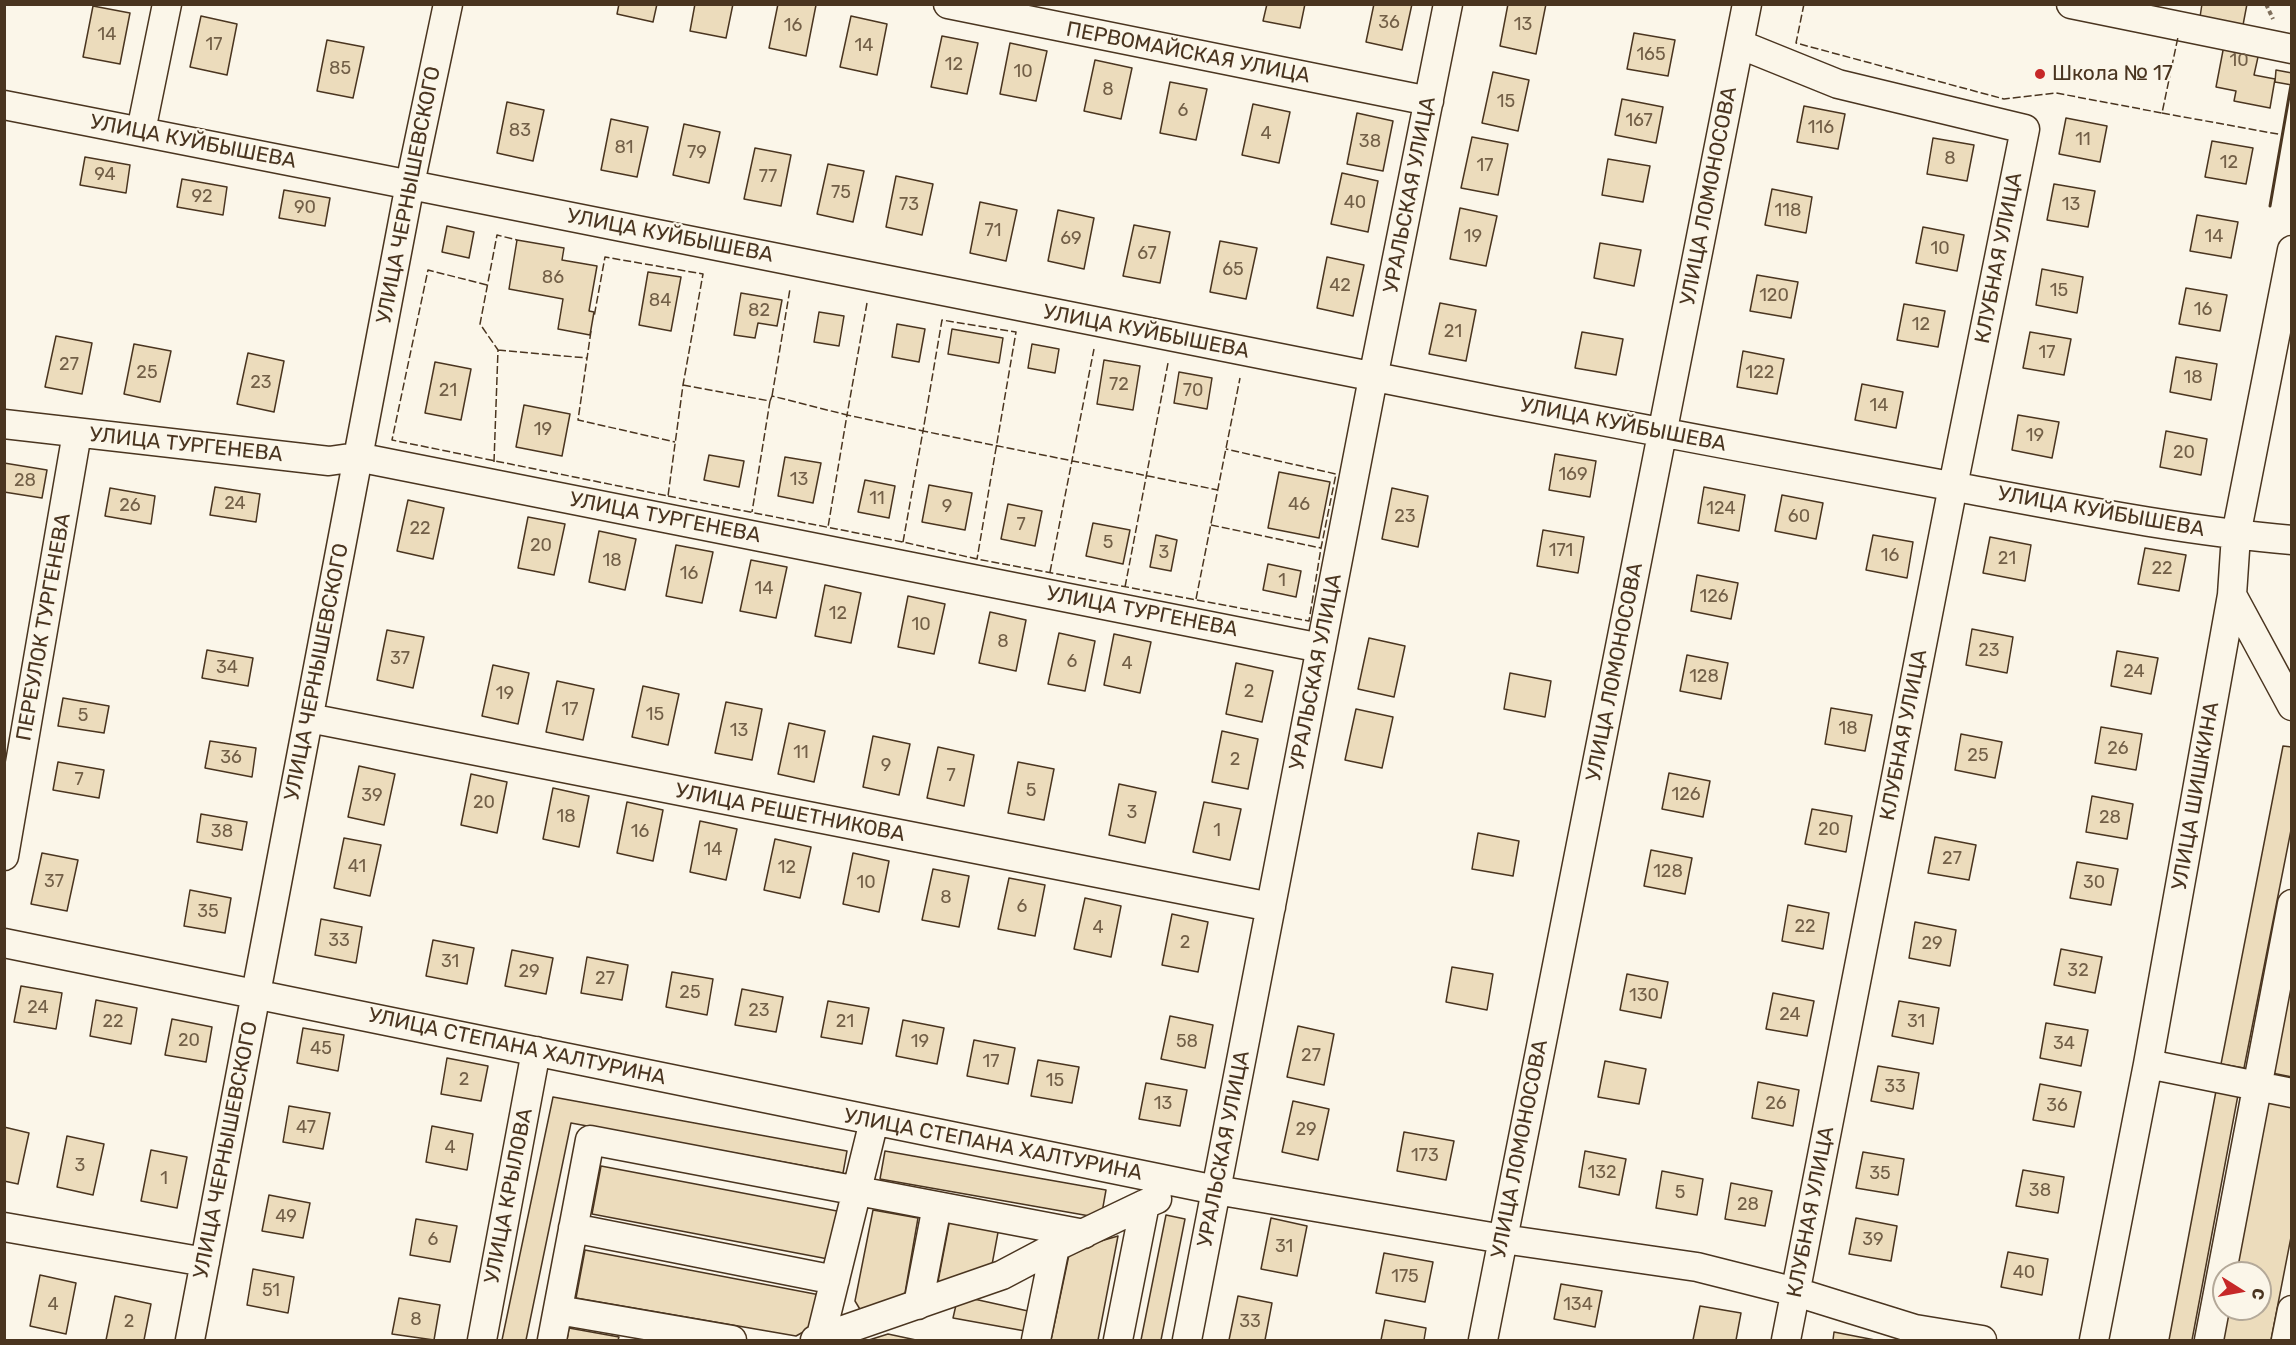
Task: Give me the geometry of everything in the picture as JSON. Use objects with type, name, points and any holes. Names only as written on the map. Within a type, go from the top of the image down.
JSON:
[{"type":"street","points":[[141,131],[167,4]]},
{"type":"street","name":"УЛИЦА ЧЕРНЫШЕВСКОГО","points":[[190,1341],[357,457],[410,184],[448,4]]},
{"type":"street","name":"ПЕРВОМАЙСКАЯ УЛИЦА","points":[[948,4],[1429,101]]},
{"type":"street","name":"УРАЛЬСКАЯ УЛИЦА","points":[[1187,1341],[1373,378],[1448,4]]},
{"type":"street","name":"УЛИЦА ЛОМОНОСОВА","points":[[1483,1341],[1747,4]]},
{"type":"street","points":[[2071,4],[2292,49]]},
{"type":"street","name":"КЛУБНАЯ УЛИЦА","points":[[1739,44],[1838,84],[2025,129],[1786,1341]]},
{"type":"street","name":"УЛИЦА КУЙБЫШЕВА","points":[[4,105],[410,184],[1373,378],[1662,433],[2094,513],[2236,535],[2292,540]]},
{"type":"street","name":"УЛИЦА ШИШКИНА","points":[[2094,1341],[2148,1064],[2232,595],[2236,535],[2292,250]]},
{"type":"street","name":"УЛИЦА ТУРГЕНЕВА","points":[[4,424],[329,461],[357,457],[1321,648]]},
{"type":"street","name":"ПЕРЕУЛОК ТУРГЕНЕВА","points":[[4,856],[76,433]]},
{"type":"street","points":[[2232,595],[2292,706]]},
{"type":"street","name":"УЛИЦА РЕШЕТНИКОВА","points":[[309,718],[1271,907]]},
{"type":"street","points":[[2209,1341],[2292,904]]},
{"type":"street","name":"УЛИЦА СТЕПАНА ХАЛТУРИНА","points":[[4,943],[1216,1190],[1503,1239],[1698,1267],[1796,1292],[1914,1329],[1982,1341]]},
{"type":"street","name":"УЛИЦА КРЫЛОВА","points":[[482,1341],[536,1051]]},
{"type":"street","points":[[2148,1064],[2292,1093]]},
{"type":"street","points":[[818,1340],[874,1121]]},
{"type":"street","points":[[552,1341],[590,1140],[1084,1233]]},
{"type":"street","points":[[818,1340],[1002,1275],[1055,1247],[1189,1184]]},
{"type":"street","points":[[1118,1341],[1145,1204]]},
{"type":"street","points":[[918,1305],[937,1206]]},
{"type":"street","points":[[4,1227],[205,1262]]},
{"type":"street","points":[[573,1228],[835,1280]]},
{"type":"street","points":[[1036,1341],[1055,1247]]},
{"type":"street","points":[[558,1310],[732,1341]]},
{"type":"street","points":[[2286,1341],[2292,1310]]},
{"type":"building","points":[[619,4],[657,4],[653,22],[617,14]]},
{"type":"building","points":[[695,4],[733,4],[726,38],[690,31]]},
{"type":"building","points":[[778,4],[816,5],[806,56],[769,48]]},
{"type":"building","points":[[1267,4],[1305,4],[1300,28],[1263,21]]},
{"type":"building","points":[[1374,4],[1412,4],[1402,50],[1366,42]]},
{"type":"building","points":[[1508,4],[1546,4],[1536,54],[1500,46]]},
{"type":"building","points":[[2202,4],[2247,4],[2243,25],[2200,17]]},
{"type":"building","points":[[93,6],[130,13],[120,64],[83,57]]},
{"type":"building","points":[[201,16],[237,24],[227,75],[190,67]]},
{"type":"building","points":[[851,16],[887,24],[877,75],[840,67]]},
{"type":"building","points":[[1634,33],[1675,40],[1668,76],[1627,69]]},
{"type":"building","points":[[942,36],[978,43],[967,94],[931,87]]},
{"type":"building","points":[[327,40],[364,47],[353,98],[317,91]]},
{"type":"building","points":[[2225,40],[2260,48],[2254,75],[2275,79],[2270,108],[2234,101],[2236,91],[2216,87]]},
{"type":"building","points":[[1010,43],[1047,51],[1036,101],[1000,94]]},
{"type":"building","points":[[1095,60],[1132,68],[1121,119],[1084,111]]},
{"type":"building","points":[[2276,70],[2292,73],[2292,85],[2275,82]]},
{"type":"building","points":[[1493,72],[1529,80],[1518,131],[1482,123]]},
{"type":"building","points":[[1170,82],[1207,89],[1196,140],[1160,133]]},
{"type":"building","points":[[1622,99],[1663,107],[1656,143],[1615,135]]},
{"type":"building","points":[[507,102],[544,110],[533,161],[497,153]]},
{"type":"building","points":[[1253,104],[1290,112],[1279,163],[1242,155]]},
{"type":"building","points":[[1804,106],[1845,114],[1838,149],[1797,142]]},
{"type":"building","points":[[1357,113],[1393,121],[1383,171],[1347,164]]},
{"type":"building","points":[[2066,118],[2107,126],[2100,162],[2059,154]]},
{"type":"building","points":[[611,119],[648,127],[637,177],[601,170]]},
{"type":"building","points":[[684,124],[720,132],[709,183],[673,175]]},
{"type":"building","points":[[1472,137],[1508,144],[1498,195],[1461,188]]},
{"type":"building","points":[[1933,138],[1974,145],[1967,181],[1927,174]]},
{"type":"building","points":[[2212,141],[2253,148],[2246,184],[2205,177]]},
{"type":"building","points":[[755,148],[791,155],[781,206],[744,199]]},
{"type":"building","points":[[85,157],[130,165],[126,193],[80,185]]},
{"type":"building","points":[[1608,159],[1650,166],[1643,202],[1602,195]]},
{"type":"building","points":[[828,164],[864,171],[853,222],[817,214]]},
{"type":"building","points":[[1342,173],[1378,181],[1368,232],[1331,224]]},
{"type":"building","points":[[896,176],[933,184],[922,235],[886,227]]},
{"type":"building","points":[[182,179],[227,187],[223,215],[177,207]]},
{"type":"building","points":[[2054,184],[2095,191],[2088,227],[2047,220]]},
{"type":"building","points":[[1772,189],[1812,197],[1806,233],[1765,225]]},
{"type":"building","points":[[284,190],[330,198],[325,226],[279,218]]},
{"type":"building","points":[[980,202],[1017,210],[1006,261],[970,253]]},
{"type":"building","points":[[1460,208],[1497,216],[1486,266],[1450,259]]},
{"type":"building","points":[[1058,210],[1094,218],[1084,269],[1048,261]]},
{"type":"building","points":[[2197,215],[2238,222],[2231,258],[2190,251]]},
{"type":"building","points":[[1134,225],[1170,232],[1160,283],[1123,276]]},
{"type":"building","points":[[447,226],[474,232],[469,258],[442,252]]},
{"type":"building","points":[[1923,227],[1964,235],[1957,271],[1916,263]]},
{"type":"building","points":[[517,240],[564,248],[562,260],[597,266],[589,311],[594,312],[590,335],[558,329],[563,299],[509,289]]},
{"type":"building","points":[[1220,241],[1257,248],[1246,299],[1210,292]]},
{"type":"building","points":[[1600,243],[1641,250],[1634,286],[1594,278]]},
{"type":"building","points":[[1327,257],[1364,265],[1353,316],[1317,308]]},
{"type":"building","points":[[2042,269],[2083,277],[2077,313],[2036,305]]},
{"type":"building","points":[[648,272],[681,277],[671,331],[639,325]]},
{"type":"building","points":[[1757,275],[1798,282],[1791,318],[1750,311]]},
{"type":"building","points":[[2186,288],[2227,295],[2220,331],[2179,324]]},
{"type":"building","points":[[741,293],[782,300],[777,326],[758,323],[755,338],[734,335]]},
{"type":"building","points":[[1440,303],[1476,310],[1466,361],[1429,354]]},
{"type":"building","points":[[1904,304],[1945,311],[1938,347],[1897,340]]},
{"type":"building","points":[[819,312],[844,316],[839,346],[814,342]]},
{"type":"building","points":[[897,324],[925,329],[919,362],[892,357]]},
{"type":"building","points":[[952,329],[1003,338],[999,363],[948,354]]},
{"type":"building","points":[[1582,332],[1623,339],[1616,375],[1575,368]]},
{"type":"building","points":[[2030,332],[2071,339],[2064,375],[2023,368]]},
{"type":"building","points":[[56,336],[92,343],[82,394],[45,387]]},
{"type":"building","points":[[134,344],[171,351],[160,402],[124,394]]},
{"type":"building","points":[[1032,344],[1059,349],[1055,373],[1028,368]]},
{"type":"building","points":[[1743,351],[1784,359],[1777,394],[1737,387]]},
{"type":"building","points":[[248,353],[284,361],[274,412],[237,404]]},
{"type":"building","points":[[2176,357],[2217,364],[2211,400],[2170,392]]},
{"type":"building","points":[[1104,360],[1140,366],[1133,410],[1097,404]]},
{"type":"building","points":[[435,362],[471,369],[461,420],[425,413]]},
{"type":"building","points":[[1179,372],[1212,378],[1207,409],[1174,403]]},
{"type":"building","points":[[1862,384],[1903,392],[1896,428],[1855,420]]},
{"type":"building","points":[[524,405],[570,414],[562,456],[516,447]]},
{"type":"building","points":[[2018,415],[2059,422],[2052,458],[2012,450]]},
{"type":"building","points":[[2166,431],[2207,439],[2201,475],[2160,467]]},
{"type":"building","points":[[1555,454],[1596,461],[1590,497],[1549,490]]},
{"type":"building","points":[[709,455],[744,461],[739,487],[704,480]]},
{"type":"building","points":[[785,457],[821,463],[813,503],[778,496]]},
{"type":"building","points":[[4,463],[47,470],[42,498],[4,492]]},
{"type":"building","points":[[1279,472],[1330,482],[1319,538],[1268,528]]},
{"type":"building","points":[[865,480],[895,486],[889,518],[858,512]]},
{"type":"building","points":[[929,485],[972,493],[965,530],[922,522]]},
{"type":"building","points":[[215,487],[260,494],[256,522],[210,515]]},
{"type":"building","points":[[1704,487],[1745,495],[1739,531],[1698,523]]},
{"type":"building","points":[[110,488],[155,496],[151,524],[105,516]]},
{"type":"building","points":[[1392,488],[1428,496],[1418,547],[1382,539]]},
{"type":"building","points":[[1782,495],[1823,503],[1816,539],[1775,531]]},
{"type":"building","points":[[408,500],[444,508],[433,559],[397,551]]},
{"type":"building","points":[[1008,504],[1042,511],[1035,546],[1001,539]]},
{"type":"building","points":[[528,517],[565,524],[554,575],[518,568]]},
{"type":"building","points":[[1093,523],[1130,530],[1123,564],[1086,556]]},
{"type":"building","points":[[1543,530],[1584,537],[1578,573],[1537,566]]},
{"type":"building","points":[[599,531],[636,539],[625,590],[589,582]]},
{"type":"building","points":[[1156,535],[1177,540],[1171,571],[1150,567]]},
{"type":"building","points":[[1873,535],[1913,542],[1907,578],[1866,570]]},
{"type":"building","points":[[1990,537],[2031,545],[2025,581],[1983,573]]},
{"type":"building","points":[[676,545],[713,552],[702,603],[666,596]]},
{"type":"building","points":[[2145,548],[2186,555],[2179,591],[2138,584]]},
{"type":"building","points":[[751,560],[787,567],[776,618],[740,611]]},
{"type":"building","points":[[1268,564],[1301,571],[1296,597],[1263,590]]},
{"type":"building","points":[[1697,575],[1738,583],[1731,619],[1691,611]]},
{"type":"building","points":[[825,585],[861,593],[851,643],[815,636]]},
{"type":"building","points":[[908,596],[945,604],[934,654],[898,647]]},
{"type":"building","points":[[990,612],[1026,620],[1016,671],[979,663]]},
{"type":"building","points":[[1972,629],[2013,637],[2007,673],[1966,665]]},
{"type":"building","points":[[387,630],[424,637],[413,688],[377,680]]},
{"type":"building","points":[[1059,633],[1095,641],[1085,691],[1048,684]]},
{"type":"building","points":[[1114,634],[1151,642],[1140,693],[1104,685]]},
{"type":"building","points":[[1369,638],[1405,646],[1394,697],[1358,689]]},
{"type":"building","points":[[207,650],[253,658],[248,686],[202,678]]},
{"type":"building","points":[[2117,651],[2158,658],[2151,694],[2111,686]]},
{"type":"building","points":[[1687,655],[1728,663],[1721,699],[1680,691]]},
{"type":"building","points":[[1236,663],[1273,671],[1262,722],[1226,714]]},
{"type":"building","points":[[493,665],[529,673],[518,724],[482,716]]},
{"type":"building","points":[[1510,673],[1551,681],[1545,717],[1504,709]]},
{"type":"building","points":[[557,681],[594,689],[583,740],[546,732]]},
{"type":"building","points":[[643,686],[679,694],[668,745],[632,737]]},
{"type":"building","points":[[63,698],[109,706],[104,733],[58,726]]},
{"type":"building","points":[[726,702],[762,709],[752,760],[715,753]]},
{"type":"building","points":[[1831,708],[1872,715],[1865,751],[1825,744]]},
{"type":"building","points":[[1356,709],[1393,717],[1382,768],[1345,760]]},
{"type":"building","points":[[789,723],[825,731],[814,782],[778,774]]},
{"type":"building","points":[[2101,727],[2142,734],[2136,770],[2095,763]]},
{"type":"building","points":[[1222,731],[1258,739],[1248,789],[1212,782]]},
{"type":"building","points":[[1961,734],[2002,742],[1995,778],[1955,770]]},
{"type":"building","points":[[873,736],[910,744],[899,795],[863,787]]},
{"type":"building","points":[[210,741],[256,748],[252,777],[205,768]]},
{"type":"building","points":[[2283,746],[2292,747],[2292,825],[2244,1068],[2221,1064]]},
{"type":"building","points":[[938,747],[974,755],[964,806],[927,798]]},
{"type":"building","points":[[58,762],[104,770],[99,798],[53,790]]},
{"type":"building","points":[[1018,762],[1054,769],[1044,820],[1008,813]]},
{"type":"building","points":[[359,766],[395,774],[384,825],[348,817]]},
{"type":"building","points":[[1669,773],[1710,781],[1703,817],[1662,809]]},
{"type":"building","points":[[471,774],[507,782],[497,833],[461,825]]},
{"type":"building","points":[[1119,784],[1156,792],[1145,843],[1109,835]]},
{"type":"building","points":[[553,788],[589,796],[579,847],[543,839]]},
{"type":"building","points":[[2092,796],[2133,804],[2127,839],[2086,832]]},
{"type":"building","points":[[627,802],[663,810],[653,861],[617,853]]},
{"type":"building","points":[[1204,802],[1241,809],[1230,860],[1193,852]]},
{"type":"building","points":[[1812,809],[1852,816],[1846,852],[1805,844]]},
{"type":"building","points":[[201,814],[247,822],[242,850],[197,842]]},
{"type":"building","points":[[700,821],[737,829],[726,880],[690,872]]},
{"type":"building","points":[[1478,833],[1519,841],[1513,876],[1472,869]]},
{"type":"building","points":[[1935,837],[1976,845],[1969,880],[1928,873]]},
{"type":"building","points":[[344,838],[381,845],[370,896],[334,888]]},
{"type":"building","points":[[775,839],[811,847],[800,898],[764,890]]},
{"type":"building","points":[[1651,850],[1692,858],[1685,894],[1644,886]]},
{"type":"building","points":[[42,853],[78,860],[67,911],[31,904]]},
{"type":"building","points":[[853,853],[889,861],[879,912],[843,904]]},
{"type":"building","points":[[2077,862],[2118,869],[2111,905],[2070,898]]},
{"type":"building","points":[[933,869],[969,876],[959,927],[922,920]]},
{"type":"building","points":[[1009,878],[1045,885],[1035,936],[998,929]]},
{"type":"building","points":[[190,890],[231,898],[225,933],[184,926]]},
{"type":"building","points":[[1085,898],[1121,906],[1111,957],[1074,949]]},
{"type":"building","points":[[1788,905],[1829,913],[1823,949],[1782,941]]},
{"type":"building","points":[[1172,914],[1208,922],[1198,972],[1162,965]]},
{"type":"building","points":[[321,919],[362,927],[356,963],[315,955]]},
{"type":"building","points":[[1915,922],[1956,930],[1950,966],[1909,958]]},
{"type":"building","points":[[433,940],[474,948],[467,984],[426,976]]},
{"type":"building","points":[[2061,949],[2102,957],[2095,993],[2054,985]]},
{"type":"building","points":[[512,950],[553,958],[546,994],[505,986]]},
{"type":"building","points":[[587,957],[628,965],[622,1000],[581,993]]},
{"type":"building","points":[[1452,967],[1493,974],[1487,1010],[1446,1002]]},
{"type":"building","points":[[2292,968],[2292,1077],[2272,1073]]},
{"type":"building","points":[[672,972],[713,979],[707,1015],[666,1007]]},
{"type":"building","points":[[1627,974],[1668,982],[1661,1018],[1620,1010]]},
{"type":"building","points":[[21,986],[62,993],[56,1029],[14,1022]]},
{"type":"building","points":[[742,989],[783,997],[776,1032],[735,1025]]},
{"type":"building","points":[[1773,993],[1814,1001],[1807,1036],[1766,1029]]},
{"type":"building","points":[[96,1000],[137,1008],[131,1044],[90,1036]]},
{"type":"building","points":[[828,1001],[869,1008],[862,1044],[821,1037]]},
{"type":"building","points":[[1899,1001],[1939,1008],[1933,1044],[1892,1036]]},
{"type":"building","points":[[1170,1016],[1213,1025],[1205,1068],[1161,1059]]},
{"type":"building","points":[[172,1019],[212,1027],[206,1062],[165,1055]]},
{"type":"building","points":[[903,1020],[944,1028],[937,1064],[896,1056]]},
{"type":"building","points":[[2046,1023],[2088,1030],[2081,1066],[2040,1058]]},
{"type":"building","points":[[1298,1026],[1334,1034],[1324,1085],[1287,1077]]},
{"type":"building","points":[[303,1028],[344,1035],[338,1071],[297,1063]]},
{"type":"building","points":[[974,1040],[1015,1048],[1008,1084],[967,1076]]},
{"type":"building","points":[[447,1058],[488,1066],[481,1101],[441,1094]]},
{"type":"building","points":[[1038,1060],[1079,1067],[1072,1103],[1031,1096]]},
{"type":"building","points":[[1605,1061],[1646,1069],[1639,1104],[1598,1097]]},
{"type":"building","points":[[1878,1066],[1919,1073],[1913,1109],[1871,1101]]},
{"type":"building","points":[[1758,1082],[1799,1090],[1793,1126],[1752,1118]]},
{"type":"building","points":[[1146,1083],[1187,1090],[1180,1126],[1139,1119]]},
{"type":"building","points":[[2040,1084],[2081,1092],[2074,1127],[2033,1120]]},
{"type":"building","points":[[2216,1091],[2238,1095],[2192,1340],[2169,1340]]},
{"type":"building","points":[[553,1097],[847,1151],[843,1173],[571,1123],[526,1340],[502,1340]]},
{"type":"building","points":[[1293,1101],[1329,1109],[1318,1160],[1282,1152]]},
{"type":"building","points":[[2265,1101],[2292,1106],[2292,1232],[2271,1340],[2220,1340],[2224,1321],[2272,1321],[2272,1261],[2235,1261]]},
{"type":"building","points":[[289,1106],[330,1113],[323,1149],[283,1142]]},
{"type":"building","points":[[432,1126],[473,1134],[467,1170],[426,1162]]},
{"type":"building","points":[[4,1127],[29,1133],[18,1184],[4,1181]]},
{"type":"building","points":[[1404,1132],[1454,1141],[1446,1180],[1397,1171]]},
{"type":"building","points":[[67,1136],[104,1144],[93,1195],[57,1187]]},
{"type":"building","points":[[151,1150],[187,1157],[177,1208],[141,1201]]},
{"type":"building","points":[[885,1151],[1106,1190],[1101,1218],[880,1179]]},
{"type":"building","points":[[1585,1151],[1626,1159],[1619,1195],[1579,1187]]},
{"type":"building","points":[[1863,1152],[1904,1159],[1898,1195],[1856,1188]]},
{"type":"building","points":[[601,1166],[837,1211],[828,1259],[592,1214]]},
{"type":"building","points":[[2023,1170],[2064,1177],[2058,1213],[2016,1206]]},
{"type":"building","points":[[1662,1171],[1703,1179],[1697,1215],[1656,1208]]},
{"type":"building","points":[[1731,1183],[1772,1191],[1765,1226],[1725,1219]]},
{"type":"building","points":[[269,1195],[310,1203],[303,1238],[262,1231]]},
{"type":"building","points":[[873,1210],[918,1218],[905,1293],[864,1316],[855,1301]]},
{"type":"building","points":[[1166,1215],[1185,1219],[1161,1340],[1141,1340]]},
{"type":"building","points":[[1271,1218],[1307,1226],[1297,1276],[1261,1269]]},
{"type":"building","points":[[1856,1218],[1897,1226],[1891,1261],[1849,1254]]},
{"type":"building","points":[[416,1219],[457,1226],[450,1262],[410,1255]]},
{"type":"building","points":[[950,1219],[999,1227],[991,1270],[937,1287]]},
{"type":"building","points":[[1118,1236],[1098,1340],[1051,1340],[1070,1250]]},
{"type":"building","points":[[585,1250],[820,1295],[814,1326],[796,1336],[576,1298]]},
{"type":"building","points":[[2008,1252],[2048,1259],[2042,1295],[2001,1287]]},
{"type":"building","points":[[1384,1253],[1433,1262],[1425,1302],[1376,1293]]},
{"type":"building","points":[[253,1269],[294,1277],[288,1313],[247,1305]]},
{"type":"building","points":[[40,1275],[76,1283],[66,1334],[30,1326]]},
{"type":"building","points":[[1561,1284],[1602,1291],[1595,1327],[1554,1319]]},
{"type":"building","points":[[115,1296],[151,1304],[144,1340],[106,1340]]},
{"type":"building","points":[[1238,1296],[1272,1303],[1265,1340],[1229,1340]]},
{"type":"building","points":[[399,1298],[440,1305],[434,1340],[392,1334]]},
{"type":"building","points":[[974,1299],[1028,1311],[1025,1331],[953,1318],[956,1305]]},
{"type":"building","points":[[1700,1306],[1741,1313],[1736,1340],[1693,1340]]},
{"type":"building","points":[[1385,1320],[1426,1328],[1424,1340],[1381,1340]]},
{"type":"building","points":[[569,1328],[619,1337],[618,1340],[567,1340]]},
{"type":"building","points":[[1834,1332],[1875,1340],[1833,1340]]},
{"type":"building","points":[[888,1334],[916,1340],[869,1340]]},
{"type":"fence","points":[[1804,4],[1796,43],[2004,99],[2056,93],[2162,113],[2178,37]]},
{"type":"fence","points":[[2162,113],[2283,135]]},
{"type":"fence","points":[[494,462],[498,350],[480,324],[497,235],[517,240]]},
{"type":"fence","points":[[487,285],[428,270],[392,440],[668,496],[683,385],[703,274],[605,257],[594,317]]},
{"type":"fence","points":[[772,396],[790,289]]},
{"type":"fence","points":[[867,303],[847,415],[923,431],[942,320],[1016,332],[977,559]]},
{"type":"fence","points":[[591,331],[578,420],[675,442]]},
{"type":"fence","points":[[1050,572],[1094,349]]},
{"type":"fence","points":[[498,350],[587,358]]},
{"type":"fence","points":[[1125,587],[1168,363]]},
{"type":"fence","points":[[1196,599],[1240,378]]},
{"type":"fence","points":[[683,385],[770,401],[752,512]]},
{"type":"fence","points":[[770,401],[772,396],[847,415],[828,527]]},
{"type":"fence","points":[[903,542],[923,431],[1218,490]]},
{"type":"fence","points":[[668,496],[903,542],[977,559],[1309,621],[1336,474],[1226,449]]},
{"type":"fence","points":[[1211,525],[1321,548]]},
{"type":"wall","points":[[2270,206],[2291,85]]},
{"type":"place","name":"Школа № 17","points":[[2040,74]]}]
